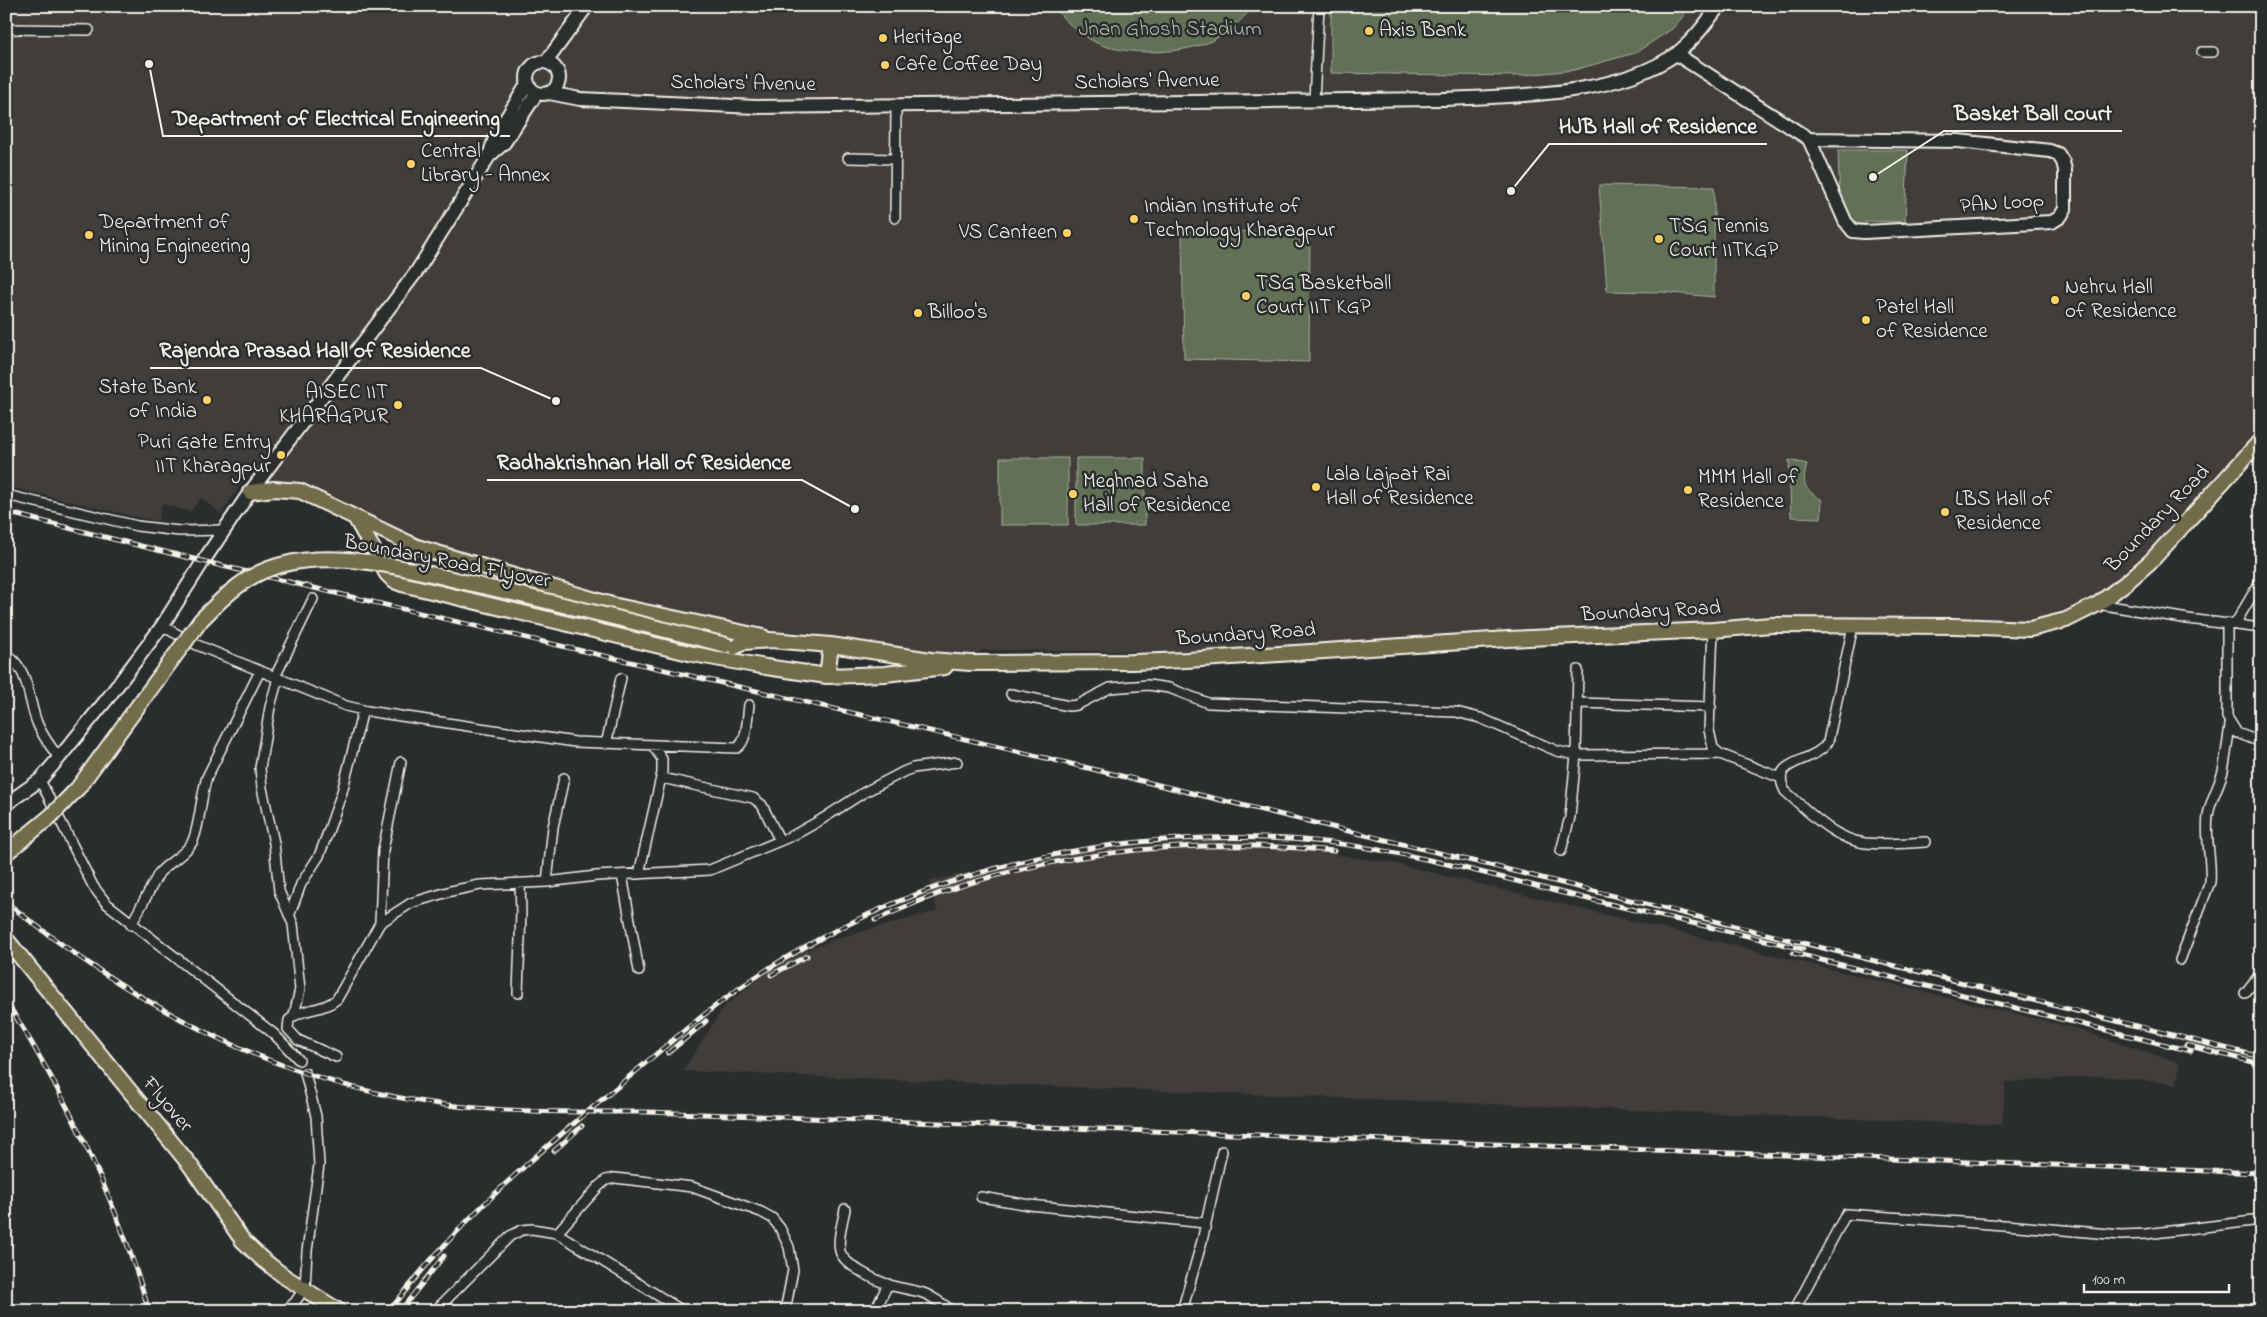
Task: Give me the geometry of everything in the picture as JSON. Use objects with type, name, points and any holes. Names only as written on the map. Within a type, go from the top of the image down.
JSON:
[{"type":"main road","name":"Boundary Road","points":[[771,640],[831,645],[921,659],[970,663],[1187,660],[1508,639],[1713,630],[1772,625],[2030,628],[2066,620],[2098,604],[2151,561],[2261,440]]},
{"type":"main road","points":[[250,492],[274,489],[300,492],[417,547],[612,605],[683,621],[753,633],[771,640]]},
{"type":"main road","name":"Boundary Road","points":[[356,519],[387,574],[394,581],[676,650],[752,665],[826,676],[885,674],[970,663]]},
{"type":"main road","name":"Boundary Road Flyover","points":[[6,854],[51,816],[78,788],[201,620],[224,596],[252,576],[280,565],[312,559],[346,560],[387,566],[575,607],[730,646],[744,642],[771,640]]},
{"type":"main road","points":[[826,676],[831,645]]},
{"type":"main road","points":[[730,646],[752,665]]},
{"type":"main road","name":"Flyover","points":[[6,939],[190,1165],[243,1241],[262,1260],[285,1277],[340,1311]]},
{"type":"street","points":[[546,62],[587,6]]},
{"type":"street","points":[[1314,100],[1319,6]]},
{"type":"street","name":"Scholars' Avenue","points":[[543,93],[580,99],[756,107],[1440,99],[1520,96],[1566,90],[1619,79],[1646,69],[1676,54],[1698,32],[1719,6]]},
{"type":"street","points":[[6,29],[89,30]]},
{"type":"street","points":[[2202,52],[2214,52]]},
{"type":"street","points":[[1676,54],[1809,138]]},
{"type":"street","points":[[6,804],[40,780],[108,698],[162,626],[223,530],[250,492],[417,271],[488,156],[496,135],[528,83],[527,74],[532,66],[546,62],[555,67],[559,76],[557,86],[543,93],[504,144],[488,156]]},
{"type":"street","points":[[528,83],[543,93]]},
{"type":"street","points":[[895,218],[896,105]]},
{"type":"street","name":"PAN Loop","points":[[1809,138],[1958,141],[2050,151],[2058,154],[2063,162],[2065,209],[2060,218],[2052,222],[1853,231],[1845,221],[1809,138]]},
{"type":"street","points":[[848,158],[895,159]]},
{"type":"street","points":[[6,495],[137,526],[179,531],[223,530]]},
{"type":"street","points":[[2261,580],[2231,624],[2227,717],[2230,725],[2237,733],[2261,742]]},
{"type":"street","points":[[294,1016],[300,984],[290,914],[280,891],[274,843],[262,788],[260,768],[277,678],[313,599]]},
{"type":"street","points":[[2098,604],[2188,619],[2261,628]]},
{"type":"street","points":[[162,626],[198,645],[346,706],[513,733],[606,744],[737,748],[741,746],[744,740],[748,705]]},
{"type":"street","points":[[1852,626],[1828,742],[1822,751],[1787,766],[1781,778],[1785,791],[1827,827],[1846,837],[1864,842],[1926,842]]},
{"type":"street","points":[[1713,630],[1710,740],[1713,748],[1720,754],[1781,778]]},
{"type":"street","points":[[6,654],[19,667],[26,679],[37,724],[59,758]]},
{"type":"street","points":[[1561,852],[1571,806],[1576,755],[1578,670]]},
{"type":"street","points":[[131,925],[159,873],[193,842],[202,793],[210,768],[260,671]]},
{"type":"street","points":[[606,744],[621,678]]},
{"type":"street","points":[[1011,694],[1070,706],[1077,705],[1110,688],[1159,686],[1208,703],[1456,712],[1480,718],[1557,751],[1576,755],[1720,754]]},
{"type":"street","points":[[1578,703],[1711,707]]},
{"type":"street","points":[[290,914],[301,884],[319,856],[328,835],[342,792],[363,710]]},
{"type":"street","points":[[2180,960],[2210,882],[2211,870],[2207,853],[2206,834],[2208,815],[2223,772],[2230,725]]},
{"type":"street","points":[[639,874],[662,778],[662,759],[653,746]]},
{"type":"street","points":[[336,1057],[308,1046],[292,1035],[287,1024],[294,1016],[304,1011],[323,1008],[336,998],[380,922],[383,850],[401,762]]},
{"type":"street","points":[[380,922],[411,903],[451,891],[480,885],[520,884],[639,874],[703,872],[780,841],[819,822],[863,793],[903,772],[913,768],[957,762]]},
{"type":"street","points":[[547,882],[553,827],[564,778]]},
{"type":"street","points":[[662,778],[752,798],[762,805],[780,841]]},
{"type":"street","points":[[40,780],[93,886],[106,903],[131,925],[274,1034],[299,1060]]},
{"type":"street","points":[[622,875],[639,971]]},
{"type":"street","points":[[518,993],[521,912],[520,884]]},
{"type":"street","points":[[2245,993],[2261,974]]},
{"type":"street","points":[[285,1311],[295,1302],[305,1288],[307,1252],[319,1165],[316,1116],[305,1073]]},
{"type":"street","points":[[1182,1311],[1206,1223],[1222,1151]]},
{"type":"street","points":[[557,1234],[606,1180],[615,1178],[692,1187],[761,1212],[772,1218],[780,1228],[789,1247],[793,1270],[785,1311]]},
{"type":"street","points":[[981,1197],[1030,1205],[1206,1223]]},
{"type":"street","points":[[845,1209],[839,1244],[840,1252],[852,1266],[888,1284],[921,1292],[953,1311]]},
{"type":"street","points":[[1794,1311],[1846,1214],[2121,1235],[2261,1220]]},
{"type":"street","points":[[435,1311],[510,1236],[522,1230],[532,1229],[557,1234],[683,1311]]},
{"type":"street","points":[[875,1311],[888,1284]]},
{"type":"shaded area","name":"Indian Institute of Technology Kharagpur","points":[[6,6],[2261,6],[2261,432],[2139,566],[2086,603],[2060,615],[2026,621],[1947,618],[1570,630],[1241,649],[1176,655],[1170,652],[982,650],[974,656],[920,654],[671,614],[529,576],[444,550],[327,497],[272,481],[250,471],[221,514],[201,498],[190,512],[162,504],[158,521],[6,486]]},
{"type":"shaded area","points":[[1226,839],[1393,863],[2070,1027],[2180,1063],[2177,1084],[2103,1076],[2006,1082],[2002,1125],[683,1071],[723,1008],[779,961],[835,939],[937,911],[930,881],[1055,853]]},
{"type":"green space","name":"Jnan Ghosh Stadium","points":[[1054,6],[1253,6],[1233,27],[1209,42],[1184,49],[1137,52],[1097,43],[1073,27]]},
{"type":"green space","points":[[1331,6],[1692,6],[1672,29],[1635,53],[1574,70],[1515,76],[1331,73]]},
{"type":"green space","points":[[1838,150],[1908,150],[1905,222],[1865,221],[1865,225],[1850,221],[1840,203]]},
{"type":"green space","name":"TSG Tennis Court IITKGP","points":[[1599,185],[1714,187],[1714,297],[1661,292],[1607,291]]},
{"type":"green space","name":"TSG Basketball Court IIT KGP","points":[[1310,231],[1309,362],[1184,359],[1182,232]]},
{"type":"green space","points":[[1000,458],[1068,458],[1068,525],[1000,525]]},
{"type":"green space","points":[[1076,458],[1145,458],[1145,525],[1076,525]]},
{"type":"green space","points":[[1789,460],[1807,464],[1806,485],[1811,492],[1822,500],[1821,518],[1791,517]]},
{"type":"railway","points":[[6,512],[410,611],[1231,802],[2261,1057]]},
{"type":"railway","points":[[389,1311],[433,1257],[503,1186],[547,1146],[655,1055],[695,1022],[757,976],[838,929],[899,901],[961,879],[1024,861],[1089,848],[1154,841],[1221,838],[1289,839],[1323,842],[1390,852],[1456,866],[1803,949]]},
{"type":"railway","points":[[875,920],[940,893],[996,876],[1043,864],[1091,856],[1139,850],[1188,847],[1285,847],[1334,851]]},
{"type":"railway","points":[[6,902],[56,940],[107,975],[159,1007],[213,1035],[268,1060],[326,1080],[385,1095],[447,1105],[522,1111],[648,1112],[2261,1173]]},
{"type":"railway","points":[[1793,953],[2191,1051]]},
{"type":"railway","points":[[771,975],[807,956]]},
{"type":"railway","points":[[6,1001],[50,1074],[106,1190],[122,1230],[149,1311]]},
{"type":"railway","points":[[668,1053],[706,1021]]},
{"type":"railway","points":[[2186,1045],[2261,1064]]},
{"type":"railway","points":[[554,1151],[582,1126]]},
{"type":"railway","points":[[400,1311],[444,1256]]},
{"type":"place","name":"Axis Bank","points":[[1369,31]]},
{"type":"place","name":"Heritage","points":[[883,38]]},
{"type":"place","name":"Department of Electrical Engineering","points":[[149,64]]},
{"type":"place","name":"Cafe Coffee Day","points":[[885,65]]},
{"type":"place","name":"Central Library - Annex","points":[[411,164]]},
{"type":"place","name":"Basket Ball court","points":[[1873,177]]},
{"type":"place","name":"HJB Hall of Residence","points":[[1511,191]]},
{"type":"place","name":"Indian Institute of Technology Kharagpur","points":[[1134,219]]},
{"type":"place","name":"VS Canteen","points":[[1067,233]]},
{"type":"place","name":"Department of Mining Engineering","points":[[89,235]]},
{"type":"place","name":"TSG Tennis Court IITKGP","points":[[1659,239]]},
{"type":"place","name":"TSG Basketball Court IIT KGP","points":[[1246,296]]},
{"type":"place","name":"Nehru Hall of Residence","points":[[2055,300]]},
{"type":"place","name":"Billoo's","points":[[918,313]]},
{"type":"place","name":"Patel Hall of Residence","points":[[1866,320]]},
{"type":"place","name":"State Bank of India","points":[[207,400]]},
{"type":"place","name":"Rajendra Prasad Hall of Residence","points":[[556,401]]},
{"type":"place","name":"AISEC IIT KHARAGPUR","points":[[398,405]]},
{"type":"place","name":"Puri Gate Entry IIT Kharagpur","points":[[281,455]]},
{"type":"place","name":"Lala Lajpat Rai Hall of Residence","points":[[1316,487]]},
{"type":"place","name":"MMM Hall of Residence","points":[[1688,490]]},
{"type":"place","name":"Meghnad Saha Hall of Residence","points":[[1073,494]]},
{"type":"place","name":"Radhakrishnan Hall of Residence","points":[[855,509]]},
{"type":"place","name":"LBS Hall of Residence","points":[[1945,512]]}]
